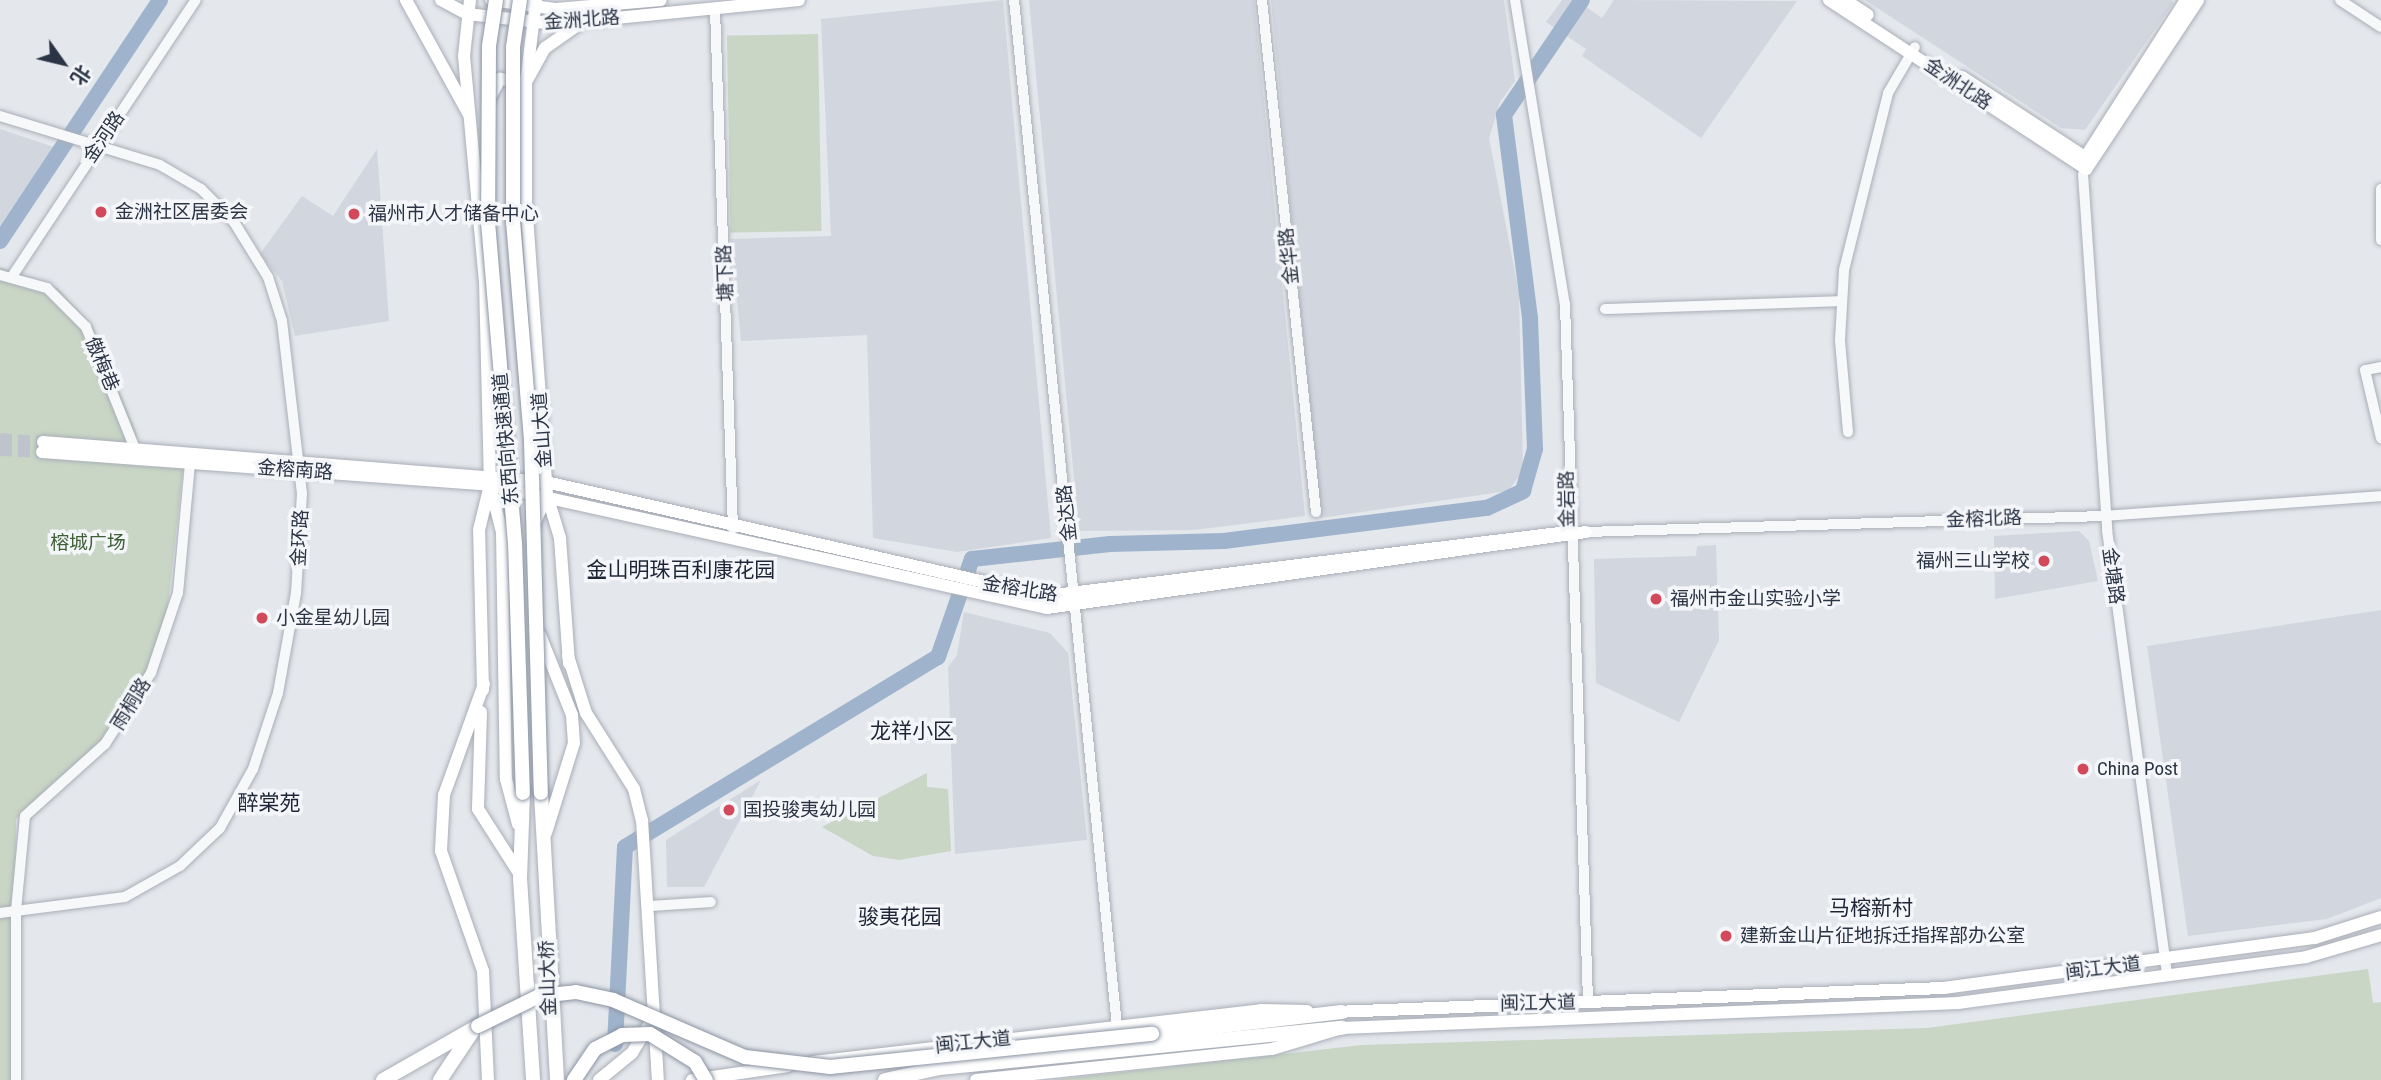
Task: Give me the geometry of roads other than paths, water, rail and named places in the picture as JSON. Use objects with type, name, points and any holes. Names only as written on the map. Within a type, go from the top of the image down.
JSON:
[{"type":"highway","name":"东西向快速通道","points":[[493,0],[489,46],[488,222],[514,543],[523,793],[520,878]]},
{"type":"highway","name":"东西向快速通道","points":[[520,0],[512,74],[513,221],[531,441],[544,877]]},
{"type":"highway","name":"金山大桥","points":[[544,877],[557,1080]]},
{"type":"highway","name":"金山大桥","points":[[520,878],[533,1080]]},
{"type":"highway","points":[[383,1080],[478,1026],[538,996],[576,992],[613,1000],[745,1058],[830,1067],[1153,1039],[1342,1028]]},
{"type":"highway","points":[[888,1079],[1342,1012]]},
{"type":"highway","points":[[440,1080],[478,1026]]},
{"type":"highway","points":[[574,1080],[595,1049],[622,1035],[650,1034],[695,1062],[705,1080]]},
{"type":"main road","points":[[406,0],[471,117]]},
{"type":"main road","points":[[441,0],[467,14]]},
{"type":"main road","points":[[470,0],[467,14],[471,117],[476,138],[490,480],[502,533],[506,779],[521,841]]},
{"type":"main road","name":"金洲北路","points":[[493,0],[535,4],[661,0]]},
{"type":"main road","name":"金洲北路","points":[[467,14],[532,23],[582,22],[799,0]]},
{"type":"main road","name":"金洲北路","points":[[1829,0],[1913,50]]},
{"type":"main road","name":"金洲北路","points":[[1845,0],[1913,50],[2085,165]]},
{"type":"main road","points":[[2085,165],[2186,0]]},
{"type":"main road","points":[[2085,165],[2198,0]]},
{"type":"main road","name":"金山大道","points":[[535,4],[526,82],[526,202],[546,489],[529,536],[533,603],[542,645],[572,715],[568,774],[544,846]]},
{"type":"main road","points":[[476,138],[499,79],[526,82],[545,48],[582,22]]},
{"type":"main road","name":"金榕南路","points":[[301,465],[190,463],[42,447],[135,449],[490,480],[546,489]]},
{"type":"main road","points":[[490,480],[479,530],[484,684],[478,809],[513,856],[520,878]]},
{"type":"main road","points":[[546,489],[560,538],[572,715]]},
{"type":"main road","name":"金榕北路","points":[[546,489],[970,586],[1047,608],[1076,601],[1586,532]]},
{"type":"main road","points":[[568,656],[586,713],[634,789],[642,820],[651,906],[658,1080]]},
{"type":"main road","points":[[484,684],[444,795],[441,851],[483,971],[488,1080]]},
{"type":"main road","name":"闽江大道","points":[[692,1080],[1261,1010],[1342,1012],[1918,990],[2315,939],[2381,917]]},
{"type":"main road","name":"闽江大道","points":[[976,1080],[1272,1049],[1342,1028],[1918,1006],[2306,957],[2381,934]]},
{"type":"main road","points":[[599,1080],[639,1044],[653,998]]},
{"type":"street","name":"金河路","points":[[13,275],[196,0]]},
{"type":"street","name":"金达路","points":[[1014,0],[1072,556],[1117,1026]]},
{"type":"street","name":"金华路","points":[[1262,0],[1316,512]]},
{"type":"street","name":"金岩路","points":[[1515,0],[1565,304],[1568,534],[1588,1002]]},
{"type":"street","points":[[2340,0],[2381,27]]},
{"type":"street","name":"塘下路","points":[[715,9],[733,530]]},
{"type":"street","points":[[1848,432],[1840,301],[1888,93],[1913,50]]},
{"type":"street","name":"金环路","points":[[0,116],[142,157],[201,189],[253,250],[282,321],[301,465],[298,578],[285,660],[257,760],[227,818],[195,855],[137,892],[83,906],[0,913]]},
{"type":"street","name":"金塘路","points":[[2085,165],[2105,516],[2167,976]]},
{"type":"street","points":[[2381,189],[2381,240]]},
{"type":"street","points":[[0,275],[13,275]]},
{"type":"street","name":"傲梅巷","points":[[13,275],[47,288],[86,327],[135,449]]},
{"type":"street","points":[[1605,309],[1840,301]]},
{"type":"street","points":[[2381,367],[2365,370],[2381,438]]},
{"type":"street","name":"雨桐路","points":[[16,1080],[16,911],[29,810],[105,744],[159,654],[180,582],[190,463]]},
{"type":"street","name":"金榕北路","points":[[1586,532],[2105,516],[2381,496]]},
{"type":"street","points":[[651,906],[710,902]]},
{"type":"waterway","points":[[0,241],[160,0]]},
{"type":"waterway","points":[[615,1044],[625,847],[938,657],[972,559],[1110,544],[1224,541],[1487,508],[1523,491],[1535,449],[1530,318],[1504,115],[1582,0]]},
{"type":"tunnel","points":[[0,439],[43,442]]},
{"type":"tunnel","points":[[0,450],[42,452]]},
{"type":"place","name":"金洲社区居委会","points":[[101,212]]},
{"type":"place","name":"福州市人才储备中心","points":[[354,214]]},
{"type":"place","name":"福州三山学校","points":[[2044,561]]},
{"type":"place","name":"福州市金山实验小学","points":[[1656,599]]},
{"type":"place","name":"小金星幼儿园","points":[[262,618]]},
{"type":"place","name":"China Post","points":[[2083,769]]},
{"type":"place","name":"国投骏夷幼儿园","points":[[729,810]]},
{"type":"place","name":"建新金山片征地拆迁指挥部办公室","points":[[1726,936]]},
{"type":"district","name":"金山明珠百利康花园","points":[[681,570]]},
{"type":"district","name":"龙祥小区","points":[[912,731]]},
{"type":"district","name":"醉棠苑","points":[[269,803]]},
{"type":"district","name":"马榕新村","points":[[1871,908]]},
{"type":"district","name":"骏夷花园","points":[[900,917]]},
{"type":"park label","name":"榕城广场","points":[[88,543]]}]
